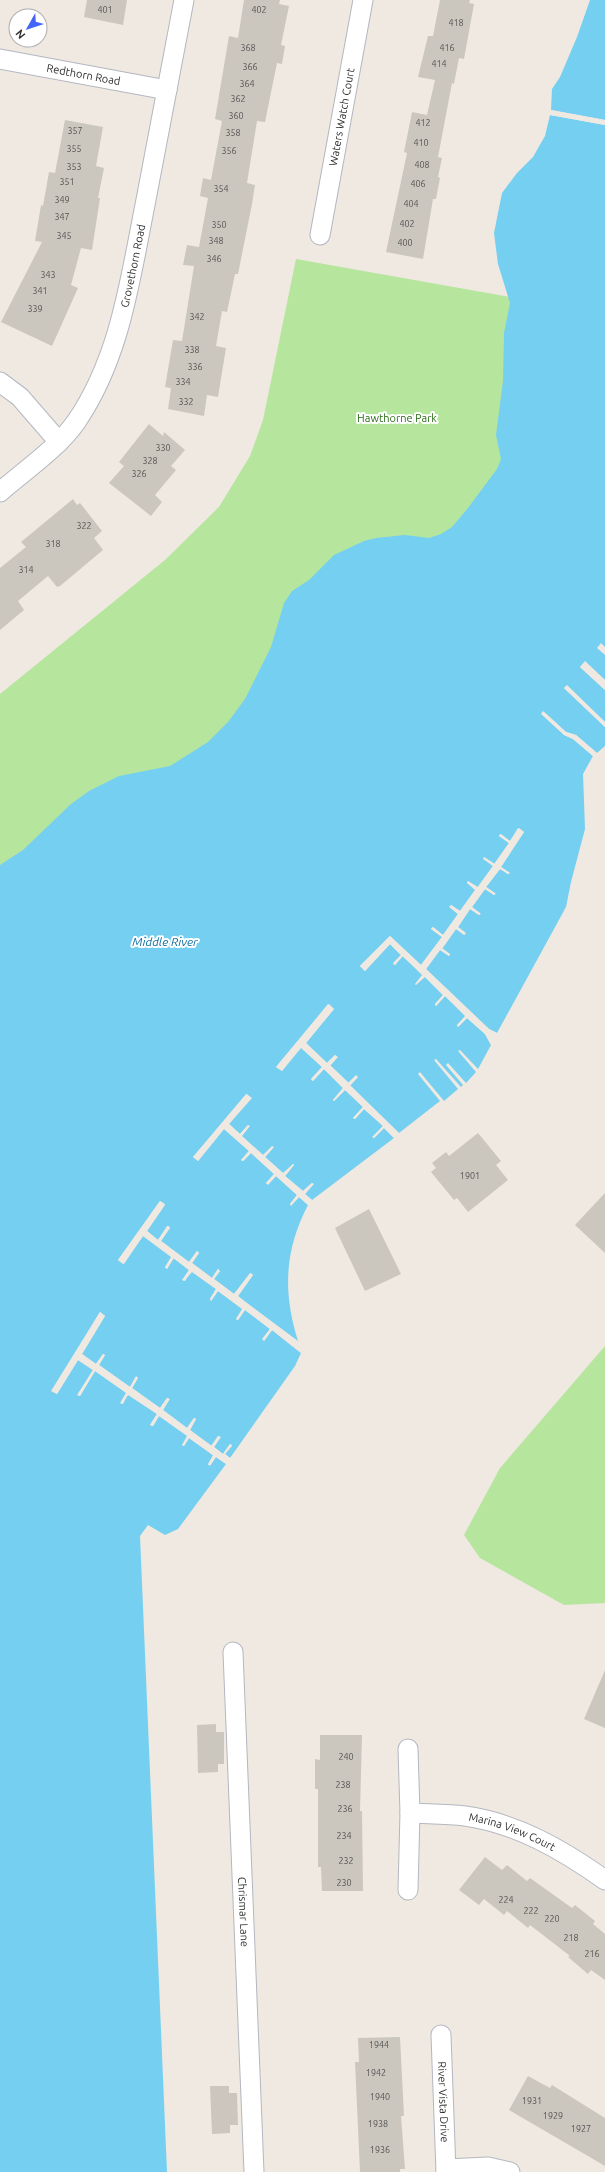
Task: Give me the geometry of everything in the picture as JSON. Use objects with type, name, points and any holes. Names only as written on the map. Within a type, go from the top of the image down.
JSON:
[{"type":"street","name":"Grovethorn Road","points":[[0,492],[58,442],[75,424],[102,378],[113,349],[128,292],[184,0]]},
{"type":"street","name":"Waters Watch Court","points":[[320,234],[363,0]]},
{"type":"street","name":"Redthorn Road","points":[[0,59],[167,90]]},
{"type":"street","points":[[0,382],[20,397],[58,442]]},
{"type":"street","name":"Chrismar Lane","points":[[233,1652],[254,2172]]},
{"type":"street","points":[[408,1749],[410,1813],[408,1890]]},
{"type":"street","name":"Marina View Court","points":[[410,1813],[465,1816],[504,1826],[540,1840],[578,1861],[605,1880]]},
{"type":"street","name":"River Vista Drive","points":[[441,2034],[446,2171],[488,2167],[510,2172]]},
{"type":"green space","name":"Hawthorne Park","points":[[296,259],[532,301],[526,467],[233,742],[0,892],[0,694],[165,560],[219,507],[250,456],[263,420]]},
{"type":"green space","points":[[605,1346],[605,1603],[564,1605],[480,1558],[464,1535],[500,1468]]},
{"type":"water","points":[[590,0],[605,0],[605,120],[551,110],[552,89],[560,77],[577,37]]},
{"type":"water","name":"Middle River","points":[[550,115],[605,125],[605,647],[601,643],[597,648],[605,655],[605,680],[585,662],[580,667],[605,690],[605,722],[567,686],[564,688],[605,727],[605,746],[597,753],[576,735],[566,732],[543,711],[564,735],[573,739],[593,756],[583,774],[585,829],[566,907],[497,1033],[489,1029],[426,969],[440,950],[449,956],[450,954],[442,949],[456,929],[465,935],[465,933],[458,927],[470,909],[479,915],[480,913],[472,907],[485,889],[494,895],[495,893],[486,887],[500,869],[508,874],[510,873],[501,867],[524,832],[518,828],[510,841],[501,834],[499,836],[509,843],[494,864],[484,857],[493,866],[477,888],[468,881],[467,883],[476,889],[460,911],[451,905],[450,907],[458,914],[443,935],[433,927],[431,929],[442,937],[421,965],[390,936],[360,966],[365,971],[390,944],[401,955],[393,963],[395,965],[402,956],[423,975],[415,985],[424,976],[443,995],[435,1004],[436,1006],[445,996],[466,1016],[457,1025],[458,1027],[467,1018],[485,1034],[491,1045],[478,1069],[460,1050],[458,1051],[476,1072],[466,1083],[448,1063],[446,1065],[463,1085],[461,1087],[436,1059],[434,1060],[458,1089],[444,1101],[420,1072],[418,1074],[440,1101],[399,1133],[350,1085],[358,1077],[356,1076],[349,1083],[330,1065],[337,1057],[335,1055],[327,1063],[306,1043],[334,1009],[328,1004],[276,1067],[282,1071],[301,1047],[322,1067],[311,1079],[313,1081],[324,1069],[343,1088],[333,1100],[334,1101],[345,1090],[363,1107],[353,1118],[355,1119],[364,1109],[383,1126],[373,1137],[374,1138],[384,1128],[394,1138],[312,1200],[305,1194],[313,1184],[312,1183],[303,1191],[285,1176],[294,1165],[293,1164],[284,1174],[265,1157],[274,1147],[263,1155],[241,1136],[249,1126],[248,1125],[240,1134],[229,1124],[251,1098],[247,1094],[193,1157],[198,1161],[224,1129],[249,1151],[241,1160],[243,1161],[251,1153],[274,1174],[266,1183],[268,1184],[276,1176],[297,1195],[290,1204],[291,1205],[299,1197],[308,1205],[294,1239],[288,1272],[290,1306],[298,1341],[238,1296],[253,1275],[251,1273],[234,1294],[214,1279],[220,1271],[218,1269],[212,1278],[192,1263],[199,1253],[197,1251],[189,1262],[161,1241],[170,1227],[167,1226],[158,1240],[147,1231],[165,1205],[160,1201],[118,1260],[124,1264],[143,1236],[172,1257],[165,1267],[167,1269],[173,1258],[189,1270],[183,1280],[185,1281],[191,1271],[216,1289],[210,1299],[211,1301],[218,1291],[243,1309],[236,1319],[238,1320],[245,1310],[270,1329],[263,1339],[264,1341],[272,1330],[301,1353],[295,1366],[230,1458],[225,1454],[232,1446],[230,1444],[223,1454],[214,1447],[220,1437],[218,1436],[212,1446],[190,1430],[196,1419],[194,1418],[187,1428],[163,1410],[169,1399],[167,1398],[160,1408],[132,1388],[138,1378],[136,1377],[130,1387],[99,1365],[105,1355],[103,1354],[96,1364],[82,1354],[105,1316],[100,1312],[52,1391],[57,1394],[78,1360],[93,1370],[78,1395],[80,1396],[95,1371],[127,1393],[121,1403],[123,1404],[128,1394],[157,1414],[150,1425],[153,1426],[159,1416],[188,1436],[182,1445],[184,1446],[189,1438],[214,1456],[208,1465],[210,1465],[216,1457],[226,1464],[178,1529],[165,1535],[148,1525],[140,1536],[167,2172],[0,2172],[0,865],[23,850],[71,804],[89,791],[119,776],[170,766],[208,742],[228,722],[245,699],[271,647],[284,603],[292,591],[309,580],[334,555],[364,541],[376,538],[405,535],[429,538],[441,534],[452,527],[497,469],[501,459],[496,435],[503,381],[504,333],[510,303],[498,264],[494,233],[502,193],[517,173],[533,157],[545,136]]},
{"type":"pier","points":[[551,110],[605,120],[605,122],[550,112]]},
{"type":"pier","points":[[550,113],[605,123],[605,125],[550,115]]},
{"type":"pier","points":[[585,661],[605,680],[605,682],[585,664],[583,667],[605,687],[605,690],[580,667]]},
{"type":"pier","points":[[567,685],[605,722],[605,727],[564,688]]},
{"type":"pier","points":[[543,711],[566,732],[576,735],[597,753],[593,756],[573,739],[564,735],[541,714]]},
{"type":"pier","points":[[519,828],[524,832],[501,867],[510,873],[508,874],[500,869],[486,887],[496,894],[494,895],[485,889],[472,907],[481,914],[479,915],[470,909],[458,927],[466,933],[464,935],[456,929],[442,948],[450,954],[449,956],[440,950],[426,969],[489,1029],[497,1033],[496,1035],[487,1030],[424,969],[499,867],[522,833],[519,831],[422,967],[420,967],[390,938],[362,966],[365,968],[388,943],[391,943],[486,1033],[492,1043],[491,1045],[485,1034],[467,1018],[458,1027],[457,1025],[465,1016],[445,996],[436,1006],[435,1004],[443,995],[425,977],[416,985],[415,984],[422,975],[403,956],[395,965],[393,964],[401,955],[390,944],[365,971],[360,966],[390,936],[421,965],[442,937],[431,929],[433,927],[443,935],[458,914],[449,907],[451,905],[460,911],[475,890],[467,883],[468,881],[478,887],[493,866],[483,859],[484,857],[495,864],[509,843],[499,836],[500,834],[510,841]]},
{"type":"pier","points":[[329,1004],[334,1009],[306,1043],[327,1063],[335,1055],[338,1057],[330,1066],[348,1083],[356,1075],[358,1077],[350,1086],[399,1133],[397,1135],[304,1044],[331,1009],[329,1007],[279,1067],[281,1068],[300,1046],[302,1046],[384,1125],[395,1137],[394,1138],[384,1128],[374,1138],[372,1137],[383,1126],[364,1109],[355,1119],[353,1118],[363,1107],[345,1090],[334,1101],[333,1100],[343,1088],[324,1069],[313,1081],[311,1079],[322,1067],[301,1048],[282,1071],[276,1067]]},
{"type":"pier","points":[[246,1094],[252,1098],[229,1124],[240,1134],[248,1125],[250,1126],[242,1136],[263,1155],[272,1146],[274,1147],[265,1157],[283,1173],[293,1164],[294,1165],[285,1176],[303,1191],[312,1183],[314,1184],[305,1194],[312,1200],[311,1202],[227,1125],[249,1098],[247,1097],[195,1157],[198,1158],[225,1127],[309,1204],[308,1205],[299,1197],[291,1206],[290,1204],[297,1195],[276,1176],[268,1185],[266,1183],[274,1174],[251,1153],[243,1161],[241,1160],[249,1151],[224,1129],[198,1161],[193,1157]]},
{"type":"pier","points":[[160,1201],[165,1204],[147,1231],[158,1240],[168,1226],[170,1228],[161,1241],[189,1262],[197,1251],[199,1253],[192,1263],[212,1278],[218,1269],[220,1271],[214,1279],[234,1294],[250,1273],[253,1275],[238,1296],[298,1343],[236,1296],[233,1296],[146,1233],[145,1230],[162,1205],[160,1203],[121,1260],[123,1261],[141,1235],[144,1234],[274,1329],[300,1350],[301,1353],[272,1330],[264,1341],[262,1339],[270,1329],[245,1310],[238,1320],[236,1319],[242,1309],[218,1291],[211,1301],[210,1299],[216,1289],[192,1272],[184,1281],[182,1280],[189,1270],[174,1258],[167,1269],[165,1267],[171,1257],[143,1236],[123,1264],[118,1260]]},
{"type":"pier","points":[[100,1312],[105,1316],[82,1354],[96,1364],[103,1354],[105,1355],[99,1365],[130,1387],[136,1376],[138,1378],[132,1388],[160,1408],[167,1398],[170,1399],[163,1410],[187,1428],[194,1418],[196,1419],[190,1430],[211,1446],[218,1436],[221,1437],[214,1447],[223,1454],[230,1444],[232,1445],[225,1454],[230,1458],[228,1460],[222,1456],[161,1410],[80,1355],[102,1316],[100,1315],[54,1390],[56,1391],[76,1359],[79,1358],[158,1412],[227,1462],[226,1464],[216,1457],[210,1466],[208,1464],[213,1455],[189,1438],[184,1446],[182,1445],[187,1436],[159,1416],[153,1426],[150,1425],[157,1414],[128,1395],[122,1404],[120,1403],[126,1393],[95,1371],[80,1396],[77,1395],[93,1370],[78,1360],[57,1394],[51,1391]]},
{"type":"building","points":[[87,0],[127,0],[123,25],[84,17]]},
{"type":"building","points":[[244,0],[280,0],[279,4],[289,6],[281,45],[285,46],[282,64],[277,63],[265,122],[257,121],[247,183],[255,185],[238,274],[235,274],[227,312],[222,311],[216,346],[226,348],[218,397],[207,395],[204,416],[168,409],[171,388],[165,387],[173,340],[182,341],[194,266],[183,265],[187,245],[199,247],[208,198],[200,196],[203,178],[211,180],[222,121],[215,119],[229,36],[238,38]]},
{"type":"building","points":[[440,0],[470,0],[469,3],[474,4],[464,59],[459,58],[454,84],[452,83],[438,157],[442,158],[438,177],[440,178],[436,199],[433,199],[423,259],[386,252],[407,153],[404,152],[412,112],[427,115],[435,80],[418,77],[428,36],[433,36]]},
{"type":"building","points":[[65,120],[103,127],[96,166],[104,168],[98,198],[100,198],[92,250],[81,248],[71,285],[78,288],[52,346],[1,322],[42,242],[35,241],[41,205],[43,206],[49,172],[55,173]]},
{"type":"building","points":[[149,424],[163,436],[164,432],[185,450],[171,466],[176,470],[155,495],[162,502],[151,516],[109,483],[124,466],[119,462]]},
{"type":"building","points":[[73,499],[77,505],[80,503],[102,531],[94,538],[103,550],[60,586],[57,587],[48,576],[18,601],[24,610],[0,630],[0,568],[26,547],[21,542]]},
{"type":"building","points":[[478,1133],[501,1161],[496,1165],[508,1180],[468,1212],[457,1198],[454,1200],[431,1172],[436,1168],[432,1163],[446,1152],[449,1156]]},
{"type":"building","points":[[605,1193],[605,1253],[575,1225]]},
{"type":"building","points":[[369,1209],[401,1274],[365,1291],[335,1228]]},
{"type":"building","points":[[605,1670],[605,1728],[584,1719]]},
{"type":"building","points":[[216,1724],[216,1732],[224,1732],[224,1764],[218,1764],[218,1772],[198,1773],[197,1725]]},
{"type":"building","points":[[320,1735],[362,1735],[360,1811],[362,1811],[363,1891],[322,1891],[321,1867],[318,1867],[318,1789],[315,1789],[315,1759],[320,1760]]},
{"type":"building","points":[[485,1857],[502,1870],[507,1865],[527,1881],[530,1878],[572,1908],[575,1905],[595,1921],[593,1924],[605,1934],[605,1980],[591,1970],[588,1974],[568,1957],[570,1956],[530,1925],[528,1928],[507,1911],[504,1915],[484,1899],[479,1905],[459,1890]]},
{"type":"building","points":[[400,2037],[404,2116],[401,2116],[405,2169],[400,2169],[400,2172],[360,2172],[355,2062],[359,2062],[358,2038]]},
{"type":"building","points":[[528,2076],[550,2088],[552,2085],[605,2118],[605,2166],[509,2110]]},
{"type":"building","points":[[210,2086],[229,2086],[229,2093],[237,2093],[238,2125],[230,2125],[230,2133],[212,2134]]}]
